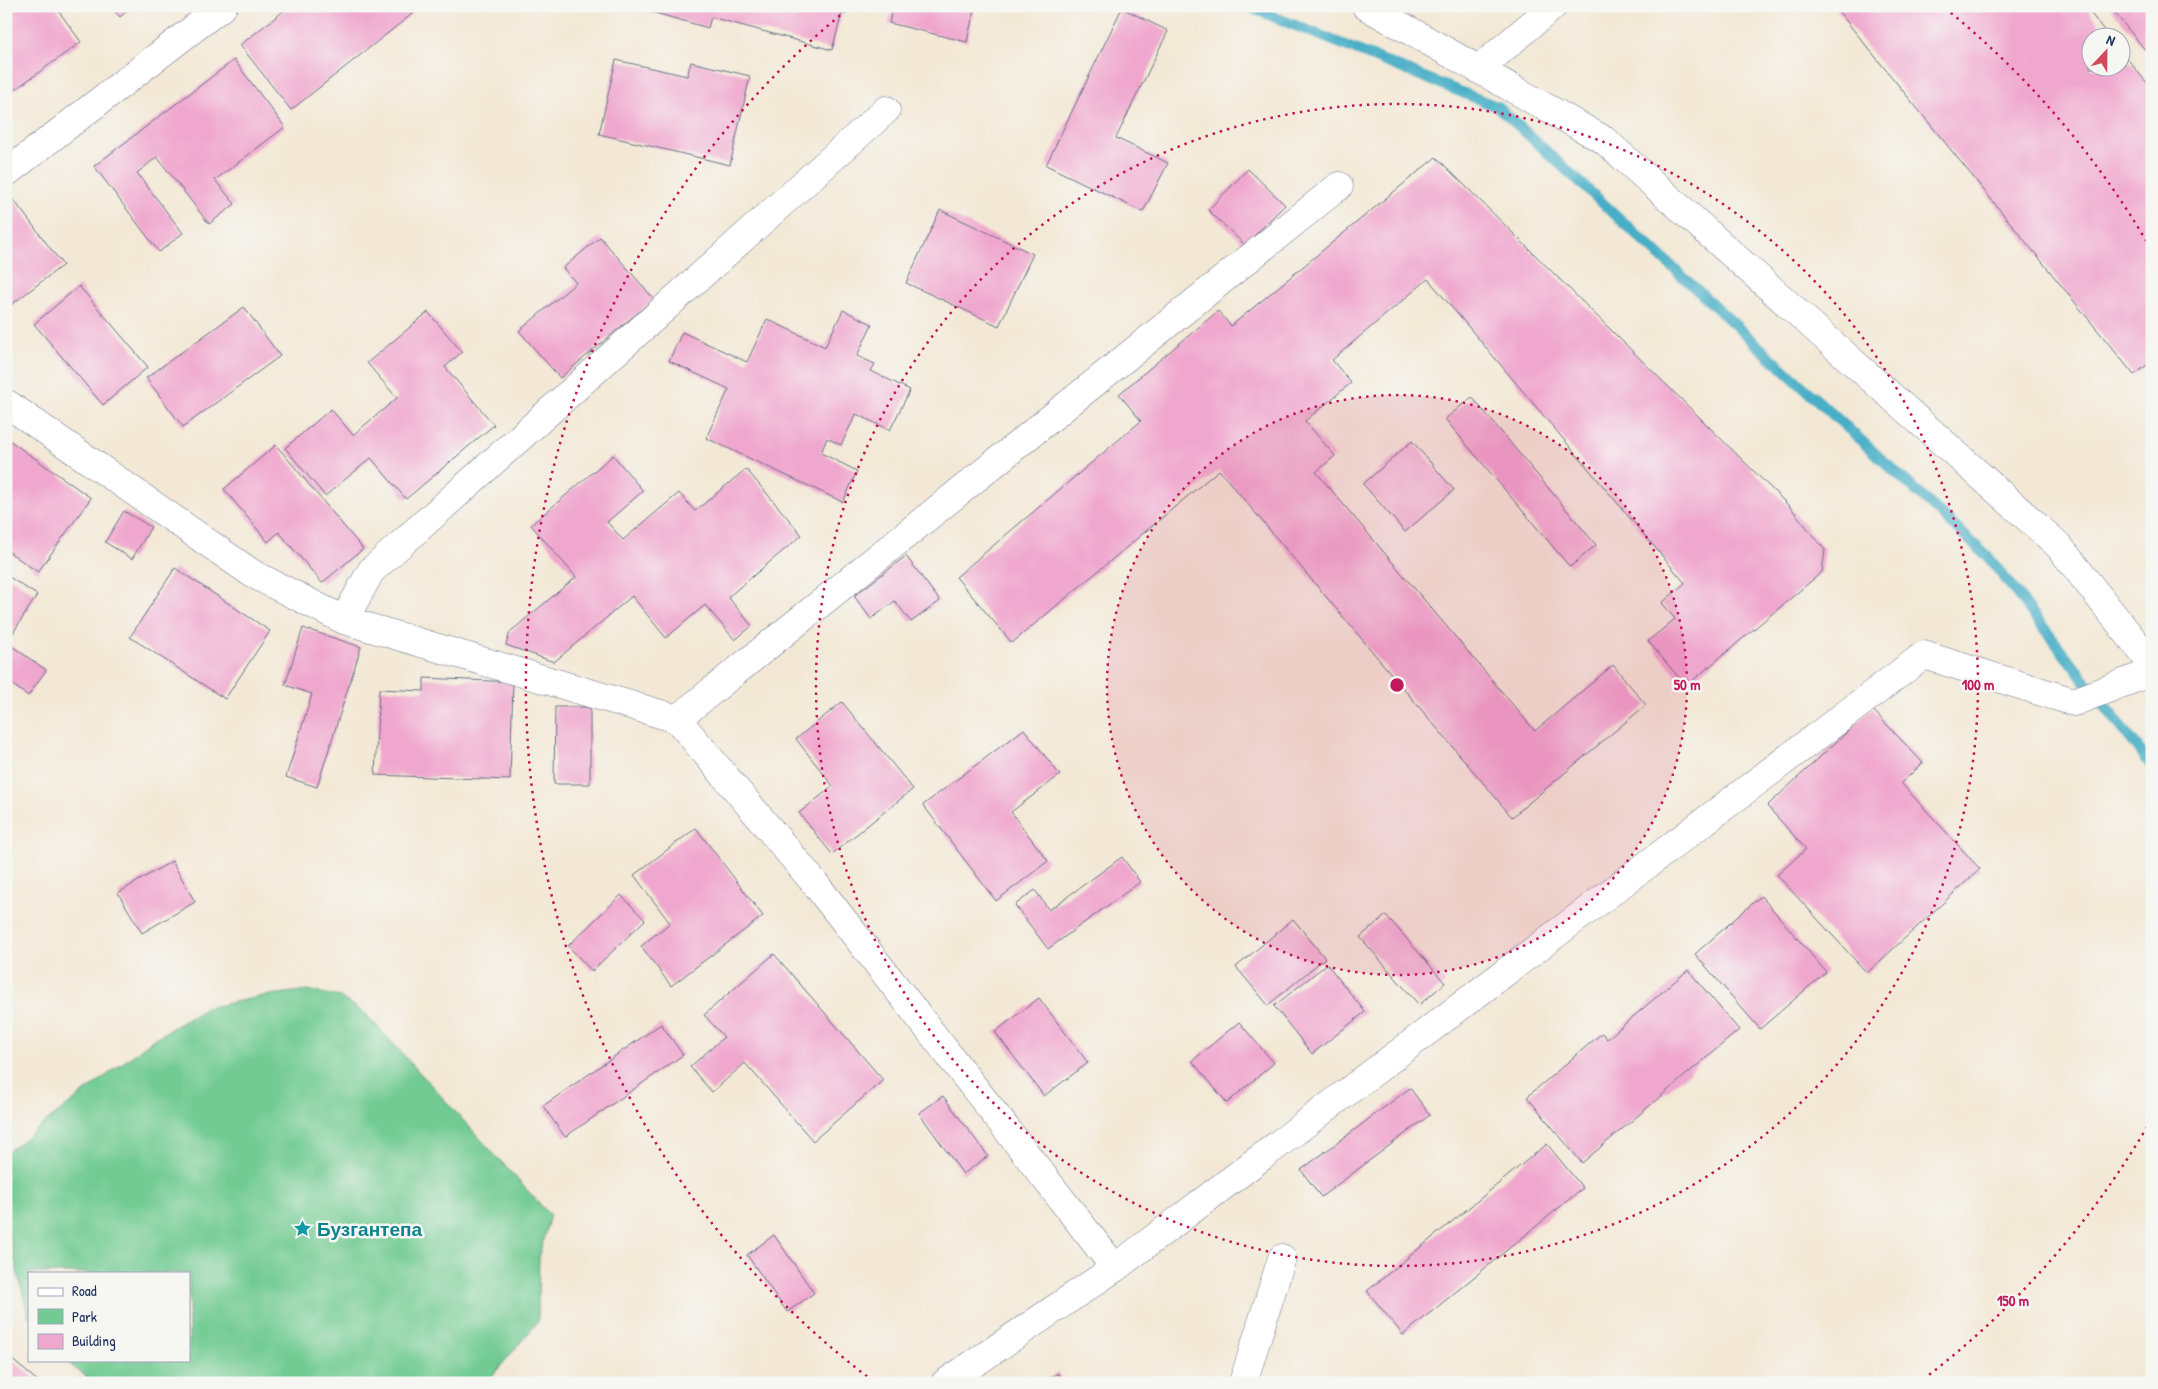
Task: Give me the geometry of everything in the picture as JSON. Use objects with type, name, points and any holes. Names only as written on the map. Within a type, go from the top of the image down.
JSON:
[{"type":"street","points":[[6,173],[223,6]]},
{"type":"street","points":[[1366,6],[1604,140],[2058,545],[2152,664]]},
{"type":"street","points":[[1478,69],[1553,6]]},
{"type":"street","points":[[344,620],[371,571],[886,110]]},
{"type":"street","points":[[677,718],[1338,186]]},
{"type":"street","points":[[6,403],[253,574],[344,620],[677,718],[813,881],[1115,1268]]},
{"type":"street","points":[[945,1383],[1115,1268],[1924,655],[2074,702],[2152,672]]},
{"type":"street","points":[[1243,1383],[1282,1258]]},
{"type":"green space","points":[[308,990],[340,997],[366,1014],[550,1215],[539,1256],[538,1322],[486,1383],[95,1383],[67,1362],[190,1362],[190,1272],[28,1272],[28,1314],[6,1226],[6,1153],[155,1038],[206,1008],[263,996]]},
{"type":"building","points":[[6,6],[55,6],[81,42],[6,96]]},
{"type":"building","points":[[110,6],[132,6],[120,17]]},
{"type":"building","points":[[290,6],[422,6],[291,110],[240,45]]},
{"type":"building","points":[[631,6],[844,6],[832,50],[711,17],[708,28]]},
{"type":"building","points":[[893,6],[975,6],[967,42],[889,23]]},
{"type":"building","points":[[1834,6],[2085,6],[2102,28],[2080,28],[2080,78],[2130,78],[2130,62],[2152,89],[2152,361],[2134,375]]},
{"type":"building","points":[[2109,6],[2152,6],[2152,58],[2130,31],[2130,28],[2127,28]]},
{"type":"building","points":[[1122,8],[1168,31],[1116,138],[1168,163],[1143,212],[1046,165]]},
{"type":"building","points":[[234,60],[285,127],[215,180],[235,204],[209,224],[157,157],[137,173],[183,233],[159,252],[94,166]]},
{"type":"building","points":[[616,60],[687,76],[691,62],[750,76],[730,165],[599,134]]},
{"type":"building","points":[[1436,157],[1791,508],[1825,550],[1822,572],[1686,686],[1648,641],[1675,619],[1662,603],[1685,583],[1428,279],[1332,360],[1351,383],[1305,421],[1335,456],[1316,472],[1535,731],[1613,665],[1646,705],[1512,817],[1219,470],[1012,643],[956,577],[1141,421],[1119,394],[1218,311],[1231,326]]},
{"type":"building","points":[[1248,169],[1285,205],[1245,245],[1208,210]]},
{"type":"building","points":[[13,199],[63,265],[6,309],[6,204]]},
{"type":"building","points":[[940,210],[1033,254],[999,326],[906,283]]},
{"type":"building","points":[[600,237],[654,299],[560,378],[519,331],[576,283],[563,268]]},
{"type":"building","points":[[79,286],[148,367],[103,405],[34,324]]},
{"type":"building","points":[[244,307],[280,356],[183,427],[146,378]]},
{"type":"building","points":[[843,310],[872,324],[857,356],[875,364],[871,371],[910,390],[890,430],[856,414],[841,445],[827,438],[821,453],[857,471],[843,502],[706,438],[729,389],[669,361],[682,332],[747,362],[767,319],[825,347]]},
{"type":"building","points":[[428,312],[462,352],[445,367],[494,425],[406,499],[371,458],[325,496],[285,448],[331,409],[353,435],[397,398],[367,363]]},
{"type":"building","points":[[1472,397],[1596,545],[1570,567],[1445,419]]},
{"type":"building","points":[[6,438],[91,498],[38,572],[6,550]]},
{"type":"building","points":[[1412,441],[1454,490],[1405,532],[1363,484]]},
{"type":"building","points":[[276,445],[363,549],[322,583],[279,532],[268,542],[224,489]]},
{"type":"building","points":[[613,455],[643,491],[607,522],[623,540],[679,493],[695,511],[746,469],[802,535],[728,597],[752,626],[735,640],[705,605],[666,638],[632,596],[554,662],[506,645],[510,632],[576,577],[531,525]]},
{"type":"building","points":[[124,511],[151,527],[132,559],[105,542]]},
{"type":"building","points":[[906,556],[940,601],[911,622],[895,601],[871,619],[854,596]]},
{"type":"building","points":[[175,568],[270,631],[225,699],[130,637]]},
{"type":"building","points":[[6,575],[37,595],[13,633],[6,629]]},
{"type":"building","points":[[303,628],[361,647],[317,787],[286,777],[312,694],[285,685]]},
{"type":"building","points":[[6,642],[46,670],[28,696],[6,680]]},
{"type":"building","points":[[424,678],[513,682],[510,780],[375,775],[379,689],[424,691]]},
{"type":"building","points":[[842,702],[913,789],[832,854],[799,813],[833,786],[796,739]]},
{"type":"building","points":[[555,707],[590,707],[590,784],[554,784]]},
{"type":"building","points":[[1872,709],[1923,763],[1901,783],[1980,869],[1867,973],[1777,875],[1806,849],[1767,806]]},
{"type":"building","points":[[1024,729],[1060,775],[1011,812],[1048,861],[996,901],[923,805]]},
{"type":"building","points":[[696,828],[763,916],[671,986],[641,946],[670,923],[634,875]]},
{"type":"building","points":[[1122,857],[1140,882],[1048,949],[1015,905],[1035,890],[1049,910]]},
{"type":"building","points":[[172,861],[195,902],[142,933],[118,893]]},
{"type":"building","points":[[621,895],[645,920],[592,971],[568,946]]},
{"type":"building","points":[[1761,896],[1826,972],[1760,1029],[1695,954]]},
{"type":"building","points":[[1386,915],[1445,983],[1419,1005],[1360,937]]},
{"type":"building","points":[[1293,919],[1325,958],[1268,1005],[1236,967]]},
{"type":"building","points":[[774,954],[883,1080],[813,1141],[745,1063],[712,1092],[690,1067],[724,1037],[704,1015]]},
{"type":"building","points":[[1327,964],[1365,1012],[1312,1054],[1274,1006]]},
{"type":"building","points":[[1688,970],[1739,1030],[1582,1163],[1527,1097],[1602,1033],[1607,1039]]},
{"type":"building","points":[[1039,998],[1088,1063],[1044,1096],[995,1032]]},
{"type":"building","points":[[1239,1022],[1274,1063],[1227,1103],[1192,1061]]},
{"type":"building","points":[[661,1024],[683,1055],[565,1137],[543,1106]]},
{"type":"building","points":[[1410,1088],[1430,1115],[1321,1197],[1301,1170]]},
{"type":"building","points":[[943,1096],[988,1156],[963,1174],[919,1113]]},
{"type":"building","points":[[1547,1144],[1583,1188],[1403,1335],[1367,1291]]},
{"type":"building","points":[[774,1235],[814,1293],[787,1312],[747,1255]]},
{"type":"building","points":[[10,1358],[40,1383],[6,1383],[6,1362]]},
{"type":"building","points":[[1058,1373],[1063,1383],[1041,1383]]},
{"type":"waterway","points":[[1247,6],[1498,107],[1989,558],[2152,766]]},
{"type":"place","name":"Бузгантепа","points":[[303,1229]]}]
